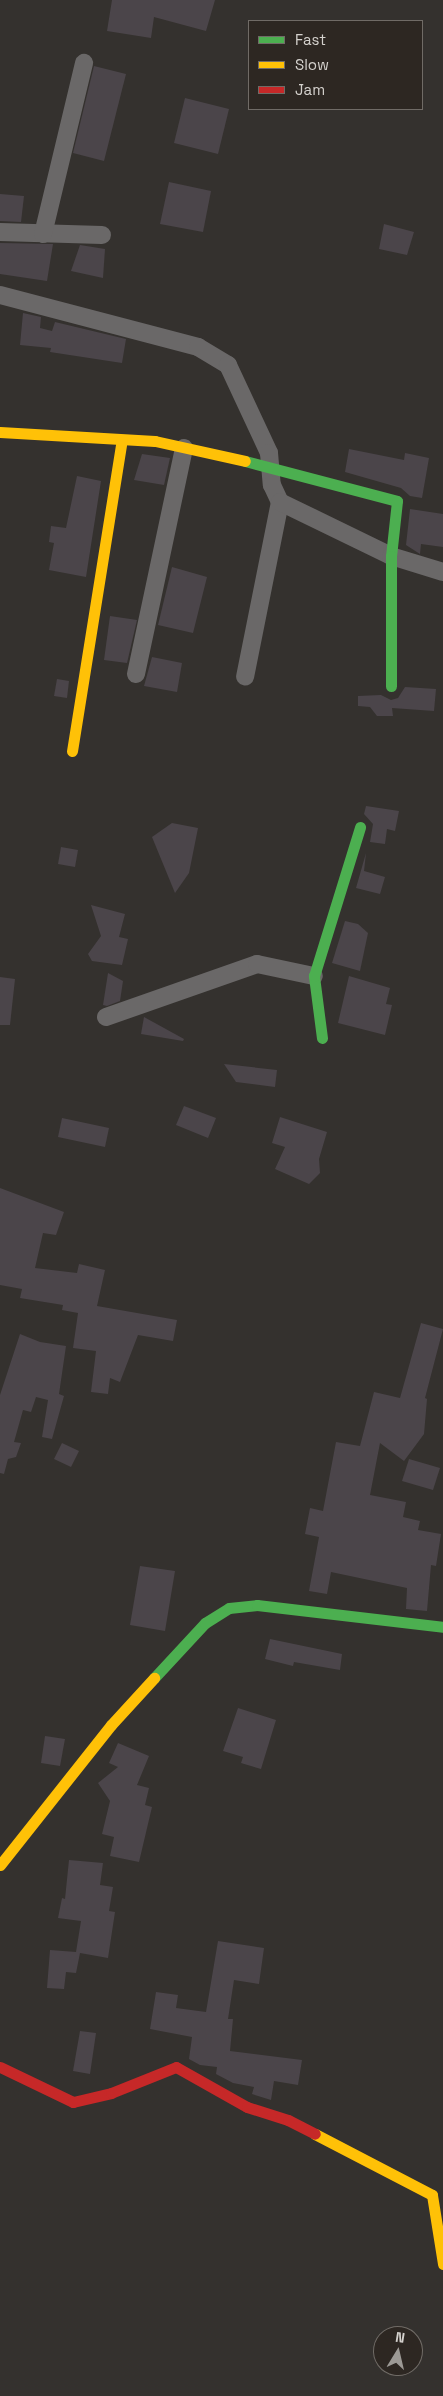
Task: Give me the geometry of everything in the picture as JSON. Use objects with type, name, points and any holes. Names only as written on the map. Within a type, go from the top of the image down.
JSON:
[{"type":"street","points":[[43,234],[84,63]]},
{"type":"street","points":[[0,232],[102,235]]},
{"type":"street","points":[[0,295],[198,347],[228,365],[270,460],[272,485],[280,502],[245,677]]},
{"type":"street","points":[[0,432],[155,441],[184,448],[270,460],[397,501],[391,556],[391,686]]},
{"type":"street","points":[[72,751],[122,440]]},
{"type":"street","points":[[136,674],[184,448]]},
{"type":"street","points":[[280,502],[391,556],[443,572]]},
{"type":"street","points":[[322,1038],[314,976],[360,827]]},
{"type":"street","points":[[106,1017],[256,964],[314,976]]},
{"type":"street","points":[[0,1865],[111,1725],[205,1623],[229,1608],[256,1605],[443,1627]]},
{"type":"street","points":[[0,2067],[73,2102],[112,2093],[176,2067],[247,2107],[288,2120],[432,2195],[443,2264]]},
{"type":"building","points":[[112,0],[215,0],[206,31],[154,17],[151,38],[107,31]]},
{"type":"building","points":[[94,66],[126,74],[104,161],[73,153]]},
{"type":"building","points":[[185,98],[229,109],[218,154],[174,143]]},
{"type":"building","points":[[169,182],[211,191],[203,232],[160,224]]},
{"type":"building","points":[[0,194],[24,196],[21,222],[0,221]]},
{"type":"building","points":[[384,224],[414,232],[407,255],[379,249]]},
{"type":"building","points":[[0,243],[53,244],[47,281],[0,274]]},
{"type":"building","points":[[80,245],[105,249],[103,278],[71,271]]},
{"type":"building","points":[[23,313],[41,317],[40,328],[52,331],[55,322],[126,339],[122,363],[50,352],[51,348],[20,345]]},
{"type":"building","points":[[349,449],[404,460],[405,453],[429,458],[422,498],[410,496],[401,488],[345,472]]},
{"type":"building","points":[[142,454],[170,458],[164,485],[134,480]]},
{"type":"building","points":[[77,476],[101,481],[86,577],[49,570],[54,543],[49,542],[51,526],[66,528]]},
{"type":"building","points":[[410,509],[443,514],[443,547],[421,544],[420,554],[406,545]]},
{"type":"building","points":[[172,567],[207,577],[193,633],[158,625]]},
{"type":"building","points":[[110,616],[137,620],[127,663],[104,660]]},
{"type":"building","points":[[152,657],[182,663],[177,692],[144,686]]},
{"type":"building","points":[[57,679],[69,681],[67,698],[54,696]]},
{"type":"building","points":[[405,687],[436,689],[434,711],[392,708],[393,716],[377,716],[370,707],[358,706],[358,696],[381,695],[391,700],[398,698]]},
{"type":"building","points":[[366,806],[399,811],[395,831],[387,829],[385,844],[370,842],[373,824],[364,814]]},
{"type":"building","points":[[172,823],[198,828],[189,873],[175,893],[152,837]]},
{"type":"building","points":[[61,847],[78,850],[75,867],[58,864]]},
{"type":"building","points":[[366,853],[364,871],[385,877],[380,894],[356,888]]},
{"type":"building","points":[[91,905],[125,914],[119,937],[128,939],[122,965],[92,961],[88,954],[101,936]]},
{"type":"building","points":[[345,921],[358,924],[368,933],[360,971],[332,963]]},
{"type":"building","points":[[108,973],[123,981],[120,1001],[107,1006],[103,1005]]},
{"type":"building","points":[[349,976],[390,988],[386,1004],[392,1005],[385,1035],[338,1023]]},
{"type":"building","points":[[0,977],[15,979],[10,1025],[0,1025]]},
{"type":"building","points":[[144,1017],[184,1039],[183,1041],[141,1034]]},
{"type":"building","points":[[224,1064],[277,1070],[275,1087],[236,1082]]},
{"type":"building","points":[[184,1106],[216,1118],[208,1138],[176,1125]]},
{"type":"building","points":[[280,1117],[327,1132],[319,1159],[320,1173],[309,1184],[275,1169],[285,1147],[272,1143]]},
{"type":"building","points":[[62,1118],[109,1128],[105,1147],[58,1137]]},
{"type":"building","points":[[0,1188],[64,1212],[56,1235],[43,1233],[35,1268],[77,1273],[79,1264],[105,1270],[97,1306],[177,1320],[173,1341],[138,1335],[120,1382],[110,1378],[108,1394],[91,1392],[96,1351],[73,1348],[78,1313],[62,1310],[63,1305],[20,1298],[22,1289],[0,1285]]},
{"type":"building","points":[[421,1323],[443,1329],[425,1398],[427,1399],[424,1434],[404,1461],[380,1443],[370,1495],[406,1502],[403,1517],[420,1521],[418,1530],[441,1534],[436,1566],[431,1565],[427,1611],[406,1609],[407,1588],[331,1572],[327,1594],[309,1591],[319,1537],[305,1534],[310,1508],[323,1511],[336,1442],[360,1446],[374,1392],[400,1398]]},
{"type":"building","points":[[20,1334],[40,1342],[66,1346],[59,1394],[64,1396],[52,1439],[42,1437],[48,1400],[36,1397],[31,1412],[23,1410],[14,1442],[21,1443],[16,1457],[8,1459],[4,1474],[0,1473],[0,1395]]},
{"type":"building","points":[[62,1443],[79,1451],[71,1467],[54,1459]]},
{"type":"building","points":[[409,1459],[440,1468],[433,1490],[402,1481]]},
{"type":"building","points":[[140,1566],[175,1571],[165,1631],[130,1625]]},
{"type":"building","points":[[270,1639],[342,1654],[340,1670],[294,1662],[293,1666],[265,1659]]},
{"type":"building","points":[[238,1708],[276,1720],[261,1769],[241,1763],[243,1757],[223,1751]]},
{"type":"building","points":[[45,1736],[65,1739],[60,1766],[41,1763]]},
{"type":"building","points":[[118,1743],[149,1756],[137,1785],[149,1788],[145,1805],[152,1807],[139,1862],[110,1856],[114,1837],[102,1834],[110,1801],[98,1783],[118,1767],[109,1763]]},
{"type":"building","points":[[69,1860],[103,1863],[100,1885],[113,1887],[109,1911],[115,1912],[108,1958],[80,1953],[76,1973],[66,1972],[64,1989],[47,1988],[50,1950],[76,1952],[81,1921],[58,1918],[62,1898],[65,1899]]},
{"type":"building","points":[[218,1941],[264,1948],[259,1984],[234,1980],[228,2019],[233,2019],[230,2051],[302,2060],[298,2085],[274,2081],[271,2100],[252,2094],[254,2087],[233,2083],[216,2074],[217,2067],[200,2065],[189,2059],[192,2037],[150,2029],[156,1992],[178,1995],[176,2008],[206,2012]]},
{"type":"building","points":[[80,2031],[96,2033],[90,2074],[73,2071]]},
{"type":"traffic: fast","points":[[245,461],[397,501],[391,556],[391,686]]},
{"type":"traffic: fast","points":[[322,1038],[314,976],[360,827]]},
{"type":"traffic: fast","points":[[154,1678],[205,1623],[229,1608],[257,1605],[443,1627]]},
{"type":"traffic: slow","points":[[0,432],[155,441],[245,461]]},
{"type":"traffic: slow","points":[[72,751],[122,440]]},
{"type":"traffic: slow","points":[[0,1865],[111,1725],[154,1678]]},
{"type":"traffic: slow","points":[[315,2134],[432,2195],[443,2264]]},
{"type":"traffic: jam","points":[[0,2067],[73,2102],[111,2093],[176,2067],[247,2107],[288,2120],[315,2134]]}]
